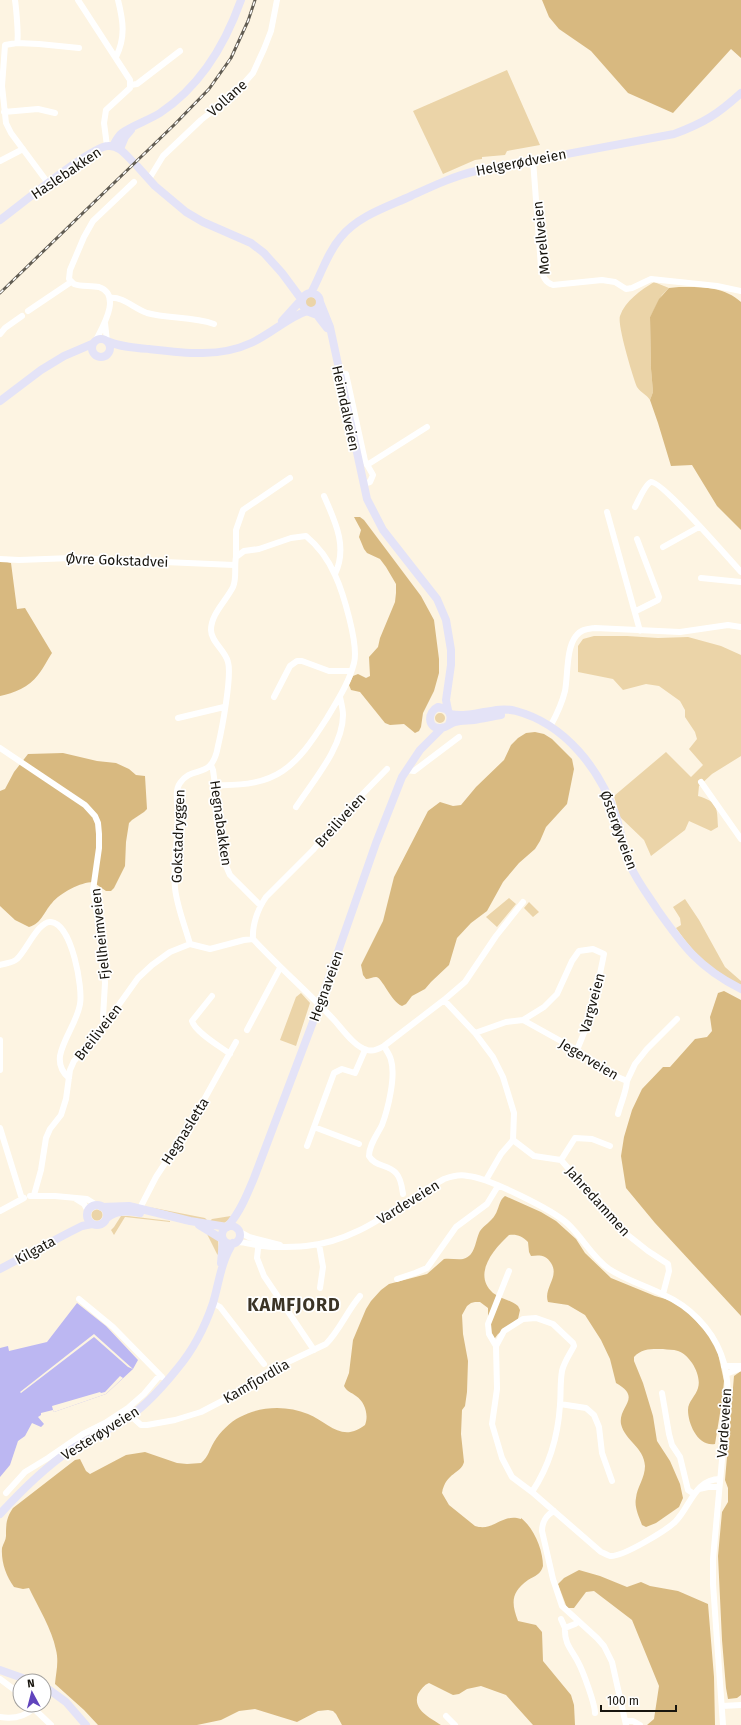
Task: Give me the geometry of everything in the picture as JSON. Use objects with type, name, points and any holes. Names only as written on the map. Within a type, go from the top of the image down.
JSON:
[{"type":"main road","points":[[113,147],[121,134],[170,106],[188,90],[204,72],[216,56],[226,38],[241,0]]},
{"type":"main road","name":"Helgerødveien","points":[[269,333],[305,297],[341,236],[352,226],[368,216],[463,174],[674,134],[710,118],[741,93]]},
{"type":"main road","name":"Haslebakken","points":[[0,220],[48,183],[95,150],[113,147],[135,164],[170,199],[186,212],[203,222],[251,243],[274,262],[282,273],[305,297]]},
{"type":"main road","name":"Helgerødveien","points":[[319,300],[319,289],[323,268]]},
{"type":"main road","points":[[0,401],[41,370],[64,356],[102,338],[114,344],[142,348],[186,353],[212,353],[243,346],[308,311],[318,308],[319,300],[314,294],[305,297],[302,307],[308,311]]},
{"type":"main road","name":"Heimdalveien","points":[[319,300],[327,319],[367,499],[377,520],[431,594],[437,599],[444,615],[451,641],[451,665],[446,700],[449,712]]},
{"type":"main road","name":"Heimdalveien","points":[[308,311],[317,315],[330,332]]},
{"type":"main road","points":[[107,341],[110,347],[107,355]]},
{"type":"main road","points":[[94,342],[91,350],[94,355]]},
{"type":"main road","points":[[41,370],[76,355],[94,355],[102,357],[115,351],[142,348]]},
{"type":"main road","name":"Heimdalveien","points":[[431,594],[444,630],[447,656],[441,698],[436,708]]},
{"type":"main road","points":[[442,707],[449,712],[451,719],[446,726],[436,728],[432,724],[430,715],[436,708],[442,707]]},
{"type":"main road","name":"Østerøyveien","points":[[449,712],[461,716],[505,710],[516,711],[551,725],[570,743],[588,762],[600,782],[614,812],[634,874],[677,937],[700,963],[720,978],[741,989]]},
{"type":"main road","name":"Østerøyveien","points":[[446,726],[500,715],[523,714]]},
{"type":"main road","name":"Hegnaveien","points":[[426,744],[432,724]]},
{"type":"main road","name":"Hegnaveien","points":[[227,1227],[236,1217],[244,1201],[319,1006],[376,843],[406,770],[426,744],[446,726]]},
{"type":"main road","name":"Hegnaveien","points":[[238,1230],[244,1201]]},
{"type":"main road","points":[[100,1206],[106,1212],[107,1218]]},
{"type":"main road","points":[[165,1215],[126,1212],[111,1215],[101,1224],[89,1217],[92,1207],[129,1206],[190,1221],[234,1227],[238,1230],[239,1237],[235,1243],[227,1243],[223,1239],[190,1221]]},
{"type":"main road","name":"Kilgata","points":[[0,1269],[82,1226],[89,1217]]},
{"type":"main road","points":[[223,1239],[222,1232],[227,1227]]},
{"type":"main road","name":"Vesterøyveien","points":[[220,1276],[223,1239]]},
{"type":"main road","name":"Vesterøyveien","points":[[0,1514],[32,1480],[68,1451],[131,1416],[167,1382],[190,1351],[202,1331],[213,1303],[225,1258],[235,1243]]},
{"type":"main road","points":[[0,1670],[12,1674]]},
{"type":"main road","points":[[52,1692],[66,1702],[86,1725]]},
{"type":"street","points":[[15,0],[16,26],[19,38],[17,43]]},
{"type":"street","points":[[78,0],[130,80],[131,85],[127,92],[106,110],[104,123],[113,147]]},
{"type":"street","points":[[116,57],[122,44],[124,33],[123,18],[118,0]]},
{"type":"street","name":"Vollane","points":[[149,179],[163,156],[201,120],[224,102],[253,73],[271,31],[277,0]]},
{"type":"street","points":[[48,183],[9,130],[4,112],[2,86],[5,45],[17,43],[79,48]]},
{"type":"street","points":[[131,85],[137,84],[180,51]]},
{"type":"street","points":[[4,112],[38,109],[55,113]]},
{"type":"street","points":[[0,161],[23,149]]},
{"type":"street","name":"Morellveien","points":[[533,160],[541,267],[547,283],[553,285],[602,280],[615,282],[626,289],[632,288],[651,279],[741,290]]},
{"type":"street","points":[[94,342],[105,323],[110,298],[106,292],[100,288],[77,285],[71,282],[69,276],[70,270],[84,237],[93,221],[134,182]]},
{"type":"street","points":[[28,311],[71,282]]},
{"type":"street","points":[[110,298],[120,299],[133,307],[148,313],[214,324]]},
{"type":"street","points":[[0,334],[5,328],[22,316]]},
{"type":"street","points":[[105,323],[107,341]]},
{"type":"street","name":"Heimdalveien","points":[[346,374],[360,442],[367,465],[373,476],[370,482],[363,484]]},
{"type":"street","name":"Heimdalveien","points":[[367,465],[427,427]]},
{"type":"street","points":[[211,765],[215,760],[218,747],[229,670],[228,661],[213,638],[211,630],[213,621],[220,607],[233,587],[236,557],[236,530],[243,510],[290,478]]},
{"type":"street","points":[[635,508],[647,485],[650,482],[655,482],[674,499],[741,572]]},
{"type":"street","points":[[324,496],[340,537],[341,550],[339,565],[335,574]]},
{"type":"street","points":[[607,512],[636,611],[640,630]]},
{"type":"street","points":[[663,547],[699,527]]},
{"type":"street","points":[[215,785],[240,785],[263,781],[290,767],[302,755],[340,697],[354,663],[355,656],[353,637],[335,574],[318,548],[306,536],[291,538],[259,549],[244,551],[236,557]]},
{"type":"street","points":[[636,611],[655,603],[659,597],[637,539]]},
{"type":"street","name":"Øvre Gokstadvei","points":[[0,559],[18,560],[72,558],[234,565]]},
{"type":"street","points":[[701,578],[741,582]]},
{"type":"street","points":[[551,725],[558,714],[564,692],[572,641],[577,634],[588,629],[680,632],[728,625],[741,627]]},
{"type":"street","points":[[274,697],[290,666],[297,661],[302,661],[329,671],[351,671]]},
{"type":"street","points":[[296,807],[335,748],[343,714],[340,697]]},
{"type":"street","points":[[178,718],[224,707]]},
{"type":"street","points":[[406,770],[414,771],[459,737]]},
{"type":"street","name":"Fjellheimveien","points":[[0,748],[85,805],[91,811],[98,823],[100,848],[93,890],[103,947],[105,983],[103,1017],[105,1025]]},
{"type":"street","name":"Hegnabakken","points":[[211,765],[226,866],[230,875],[260,905]]},
{"type":"street","name":"Gokstadryggen","points":[[190,944],[175,890],[174,864],[178,817],[177,790],[180,782],[188,776],[211,765]]},
{"type":"street","name":"Breiliveien","points":[[260,905],[274,888],[312,850],[350,807],[387,769]]},
{"type":"street","points":[[701,782],[741,838]]},
{"type":"street","points":[[260,905],[255,921],[253,939],[347,1035],[366,1050],[374,1050],[384,1046],[444,1000],[469,977],[496,936],[523,902]]},
{"type":"street","points":[[0,965],[17,960],[45,923],[55,923],[66,934],[76,969],[81,998],[75,1019],[60,1055],[63,1071],[68,1078]]},
{"type":"street","points":[[190,944],[210,949],[253,939]]},
{"type":"street","name":"Breiliveien","points":[[28,1197],[41,1170],[46,1138],[50,1129],[61,1115],[66,1100],[68,1078],[74,1061],[105,1025],[138,978],[152,965],[170,952],[190,944]]},
{"type":"street","name":"Vargveien","points":[[523,1020],[544,1007],[554,998],[572,961],[579,951],[593,949],[604,954],[592,1013],[577,1050]]},
{"type":"street","points":[[247,1030],[280,968]]},
{"type":"street","points":[[212,996],[192,1021],[192,1024],[230,1054]]},
{"type":"street","points":[[444,1000],[474,1032],[493,1057],[503,1077],[514,1113],[513,1140],[501,1154],[486,1180]]},
{"type":"street","name":"Jegerveien","points":[[523,1020],[577,1050],[613,1075],[628,1081],[635,1064],[647,1049],[677,1019]]},
{"type":"street","points":[[474,1032],[506,1022],[523,1020]]},
{"type":"street","points":[[0,1040],[0,1070]]},
{"type":"street","name":"Hegnasletta","points":[[140,1208],[156,1177],[190,1125],[236,1042]]},
{"type":"street","points":[[384,1046],[391,1059],[392,1081],[386,1112],[371,1146],[369,1156],[372,1161],[377,1164],[396,1172],[400,1180],[403,1194]]},
{"type":"street","points":[[306,1146],[334,1073],[342,1069],[355,1073],[366,1050]]},
{"type":"street","points":[[618,1114],[628,1081]]},
{"type":"street","points":[[314,1127],[358,1144]]},
{"type":"street","points":[[0,1128],[28,1197]]},
{"type":"street","name":"Jahredammen","points":[[561,1160],[575,1138],[592,1139],[610,1146]]},
{"type":"street","name":"Jahredammen","points":[[513,1140],[534,1156],[561,1160],[624,1232],[648,1251],[668,1264],[669,1271],[663,1294]]},
{"type":"street","name":"Vardeveien","points":[[235,1243],[259,1242],[282,1246],[319,1244],[361,1231],[438,1182],[450,1177],[468,1175],[486,1180],[560,1217],[570,1225],[594,1255],[608,1268],[622,1276],[663,1294],[684,1306],[704,1326],[717,1346],[726,1374],[728,1393],[713,1559],[713,1584],[723,1725]]},
{"type":"street","points":[[397,1279],[426,1268],[456,1227],[487,1204],[498,1186]]},
{"type":"street","points":[[0,1211],[28,1197],[73,1197],[87,1199],[100,1206]]},
{"type":"street","points":[[73,1197],[84,1204],[89,1217]]},
{"type":"street","name":"Vardeveien","points":[[238,1230],[259,1242]]},
{"type":"street","points":[[259,1242],[257,1258],[264,1276],[314,1350]]},
{"type":"street","points":[[319,1244],[323,1267],[320,1288]]},
{"type":"street","points":[[496,1346],[489,1334],[488,1324],[509,1271]]},
{"type":"street","name":"Kamfjordlia","points":[[131,1416],[141,1425],[175,1420],[200,1412],[226,1399],[269,1372],[326,1344],[333,1337],[349,1310],[360,1296]]},
{"type":"street","points":[[79,1299],[113,1327],[167,1382]]},
{"type":"street","points":[[213,1303],[220,1307],[264,1364]]},
{"type":"street","points":[[532,1492],[551,1457],[560,1404],[559,1391],[562,1370],[574,1346],[559,1330],[547,1321],[536,1318],[523,1319],[504,1330],[496,1346],[496,1389],[492,1424],[496,1442],[508,1472],[606,1555],[614,1555],[666,1530],[680,1515],[696,1492],[704,1484],[712,1479],[720,1479]]},
{"type":"street","points":[[724,1366],[741,1367]]},
{"type":"street","points":[[726,1374],[741,1367]]},
{"type":"street","points":[[6,1493],[25,1472],[83,1434],[124,1411],[144,1394],[160,1375]]},
{"type":"street","points":[[662,1393],[669,1434],[672,1445],[680,1457],[688,1490],[696,1492],[708,1487],[719,1487]]},
{"type":"street","points":[[560,1404],[586,1408],[594,1415],[599,1427],[602,1453],[612,1481]]},
{"type":"street","points":[[554,1511],[548,1516],[543,1524],[543,1539],[559,1600],[562,1606],[604,1646],[612,1662],[626,1723],[633,1721],[640,1725]]},
{"type":"street","points":[[561,1619],[565,1628],[566,1644],[582,1669],[595,1713]]},
{"type":"street","points":[[565,1628],[578,1622]]},
{"type":"street","points":[[0,1679],[12,1688]]},
{"type":"street","points":[[722,1706],[741,1705]]},
{"type":"street","points":[[0,1718],[21,1716],[28,1713]]},
{"type":"street","points":[[38,1713],[51,1725]]},
{"type":"street","points":[[446,1716],[455,1725]]},
{"type":"shaded area","points":[[542,0],[741,0],[741,58],[731,49],[673,113],[628,93],[591,51],[559,29],[549,17]]},
{"type":"shaded area","points":[[507,70],[540,145],[507,151],[505,155],[482,157],[482,159],[475,160],[443,174],[413,111]]},
{"type":"shaded area","points":[[654,282],[669,288],[662,295],[650,317],[653,392],[650,400],[637,387],[632,373],[621,329],[620,316],[626,305],[639,292]]},
{"type":"shaded area","points":[[669,288],[712,288],[727,293],[741,302],[741,530],[717,506],[692,465],[671,466],[650,400],[653,392],[650,317],[659,299]]},
{"type":"shaded area","points":[[309,297],[313,297],[317,303],[313,309],[309,309],[305,305],[305,301]]},
{"type":"shaded area","points":[[354,517],[360,517],[364,520],[421,596],[434,620],[439,659],[439,673],[434,691],[423,713],[421,727],[419,731],[415,733],[404,724],[390,725],[385,723],[360,692],[351,690],[349,685],[353,676],[358,674],[366,678],[370,676],[369,657],[378,647],[380,638],[395,602],[396,593],[396,584],[386,567],[380,559],[367,553],[364,549],[359,537],[361,530]]},
{"type":"shaded area","points":[[0,560],[11,563],[17,609],[25,608],[52,653],[40,672],[30,683],[16,691],[0,696]]},
{"type":"shaded area","points":[[594,636],[658,638],[688,637],[721,646],[741,655],[741,756],[712,774],[699,786],[698,796],[713,803],[717,810],[718,827],[711,831],[689,821],[685,830],[651,856],[644,840],[620,817],[614,796],[666,752],[691,777],[703,765],[689,749],[697,739],[695,732],[685,717],[685,710],[680,701],[659,686],[646,684],[623,690],[613,679],[578,672],[578,646],[583,639]]},
{"type":"shaded area","points":[[438,713],[442,713],[444,714],[444,722],[438,723],[435,720],[435,716]]},
{"type":"shaded area","points":[[535,732],[544,734],[552,739],[572,759],[574,769],[567,804],[546,827],[535,849],[519,863],[503,882],[487,911],[471,923],[457,938],[449,965],[425,989],[412,996],[406,1004],[402,1006],[394,1000],[378,978],[375,977],[366,979],[363,975],[361,965],[383,921],[394,877],[428,811],[440,802],[453,806],[461,805],[476,787],[504,760],[511,745],[518,738],[526,733]]},
{"type":"shaded area","points":[[63,753],[97,761],[116,763],[129,769],[136,775],[145,776],[147,809],[129,823],[126,842],[125,866],[111,891],[106,891],[93,882],[88,882],[77,886],[65,892],[56,899],[40,920],[29,927],[15,920],[0,906],[0,791],[5,789],[14,772],[28,754]]},
{"type":"shaded area","points":[[509,898],[516,904],[497,927],[486,917]]},
{"type":"shaded area","points":[[685,899],[699,920],[725,967],[741,981],[741,985],[721,975],[704,962],[676,928],[681,925],[680,918],[673,907]]},
{"type":"shaded area","points":[[529,902],[539,912],[533,917],[524,908]]},
{"type":"shaded area","points":[[724,991],[741,1000],[741,1316],[655,1223],[626,1188],[621,1156],[624,1137],[632,1110],[642,1089],[663,1067],[670,1067],[695,1039],[707,1037],[712,1031],[710,1017],[718,993]]},
{"type":"shaded area","points":[[301,993],[310,1003],[296,1046],[280,1040],[296,997]]},
{"type":"shaded area","points":[[505,1196],[541,1212],[556,1221],[576,1239],[585,1253],[611,1278],[655,1296],[669,1300],[687,1311],[713,1340],[717,1349],[724,1381],[715,1444],[709,1444],[704,1442],[695,1433],[688,1416],[688,1407],[697,1391],[699,1383],[697,1372],[691,1361],[678,1351],[663,1349],[651,1349],[640,1352],[634,1357],[634,1361],[643,1383],[653,1416],[657,1441],[670,1461],[680,1484],[683,1498],[679,1507],[656,1523],[646,1527],[642,1525],[636,1505],[637,1494],[645,1470],[644,1459],[626,1435],[621,1424],[621,1418],[629,1398],[628,1393],[624,1388],[616,1383],[610,1359],[601,1340],[585,1315],[568,1305],[548,1302],[548,1292],[554,1273],[549,1260],[542,1256],[531,1256],[528,1242],[524,1238],[509,1235],[492,1254],[485,1270],[485,1278],[487,1286],[493,1293],[518,1306],[520,1310],[518,1319],[495,1338],[491,1339],[488,1323],[488,1308],[480,1302],[471,1303],[467,1306],[462,1315],[463,1334],[468,1361],[467,1392],[465,1406],[462,1410],[461,1434],[464,1462],[460,1469],[447,1481],[442,1493],[449,1505],[475,1526],[487,1527],[508,1518],[521,1518],[534,1533],[543,1560],[543,1566],[539,1573],[522,1584],[518,1589],[514,1598],[514,1609],[518,1621],[536,1625],[542,1632],[543,1661],[571,1695],[574,1705],[575,1725],[533,1725],[506,1695],[481,1686],[467,1689],[459,1694],[453,1695],[429,1683],[423,1687],[418,1694],[418,1705],[424,1713],[441,1725],[342,1725],[336,1714],[333,1711],[328,1710],[318,1711],[297,1722],[255,1709],[239,1711],[221,1720],[197,1725],[98,1725],[55,1684],[57,1654],[48,1626],[29,1588],[23,1589],[14,1587],[6,1574],[2,1558],[2,1548],[6,1538],[6,1525],[13,1508],[75,1460],[80,1459],[86,1471],[90,1474],[126,1455],[145,1452],[177,1463],[201,1463],[216,1438],[226,1428],[240,1417],[256,1411],[283,1408],[300,1411],[342,1432],[357,1430],[365,1425],[367,1417],[364,1405],[344,1386],[349,1373],[353,1340],[366,1309],[381,1290],[389,1284],[427,1274],[444,1259],[463,1259],[470,1255],[473,1251],[480,1231],[490,1222],[496,1213],[501,1200]]},
{"type":"shaded area","points":[[149,1207],[205,1218],[208,1221],[207,1222]]},
{"type":"shaded area","points":[[97,1209],[101,1211],[103,1215],[101,1219],[97,1221],[93,1219],[91,1215],[93,1211]]},
{"type":"shaded area","points":[[121,1216],[170,1222],[125,1217],[114,1235],[111,1230]]},
{"type":"shaded area","points":[[233,1217],[224,1223],[210,1221],[212,1219]]},
{"type":"shaded area","points":[[207,1234],[218,1240],[219,1256],[217,1254]]},
{"type":"shaded area","points":[[77,1303],[106,1326],[138,1360],[133,1369],[106,1394],[54,1412],[53,1410],[41,1413],[38,1417],[44,1424],[41,1427],[32,1423],[25,1436],[18,1441],[10,1465],[0,1477],[0,1348],[8,1346],[9,1351],[47,1342]]},
{"type":"shaded area","points":[[741,1371],[741,1695],[737,1698],[728,1699],[722,1640],[718,1556],[722,1512],[728,1502],[728,1488],[725,1480],[734,1376]]},
{"type":"shaded area","points":[[579,1570],[600,1576],[627,1587],[641,1582],[650,1586],[678,1591],[708,1604],[714,1677],[715,1725],[647,1725],[654,1719],[659,1686],[632,1620],[594,1591],[586,1592],[574,1608],[567,1608],[558,1584],[564,1578]]},
{"type":"pier","points":[[94,1334],[133,1369],[128,1367],[94,1337],[21,1393],[20,1392]]},
{"type":"pier","points":[[120,1376],[123,1378],[106,1394],[54,1412],[52,1406],[100,1392],[105,1392]]},
{"type":"railway","points":[[0,293],[174,125],[209,89],[231,58],[248,21],[255,0]]},
{"type":"district","name":"KAMFJORD","points":[[294,1305]]}]
